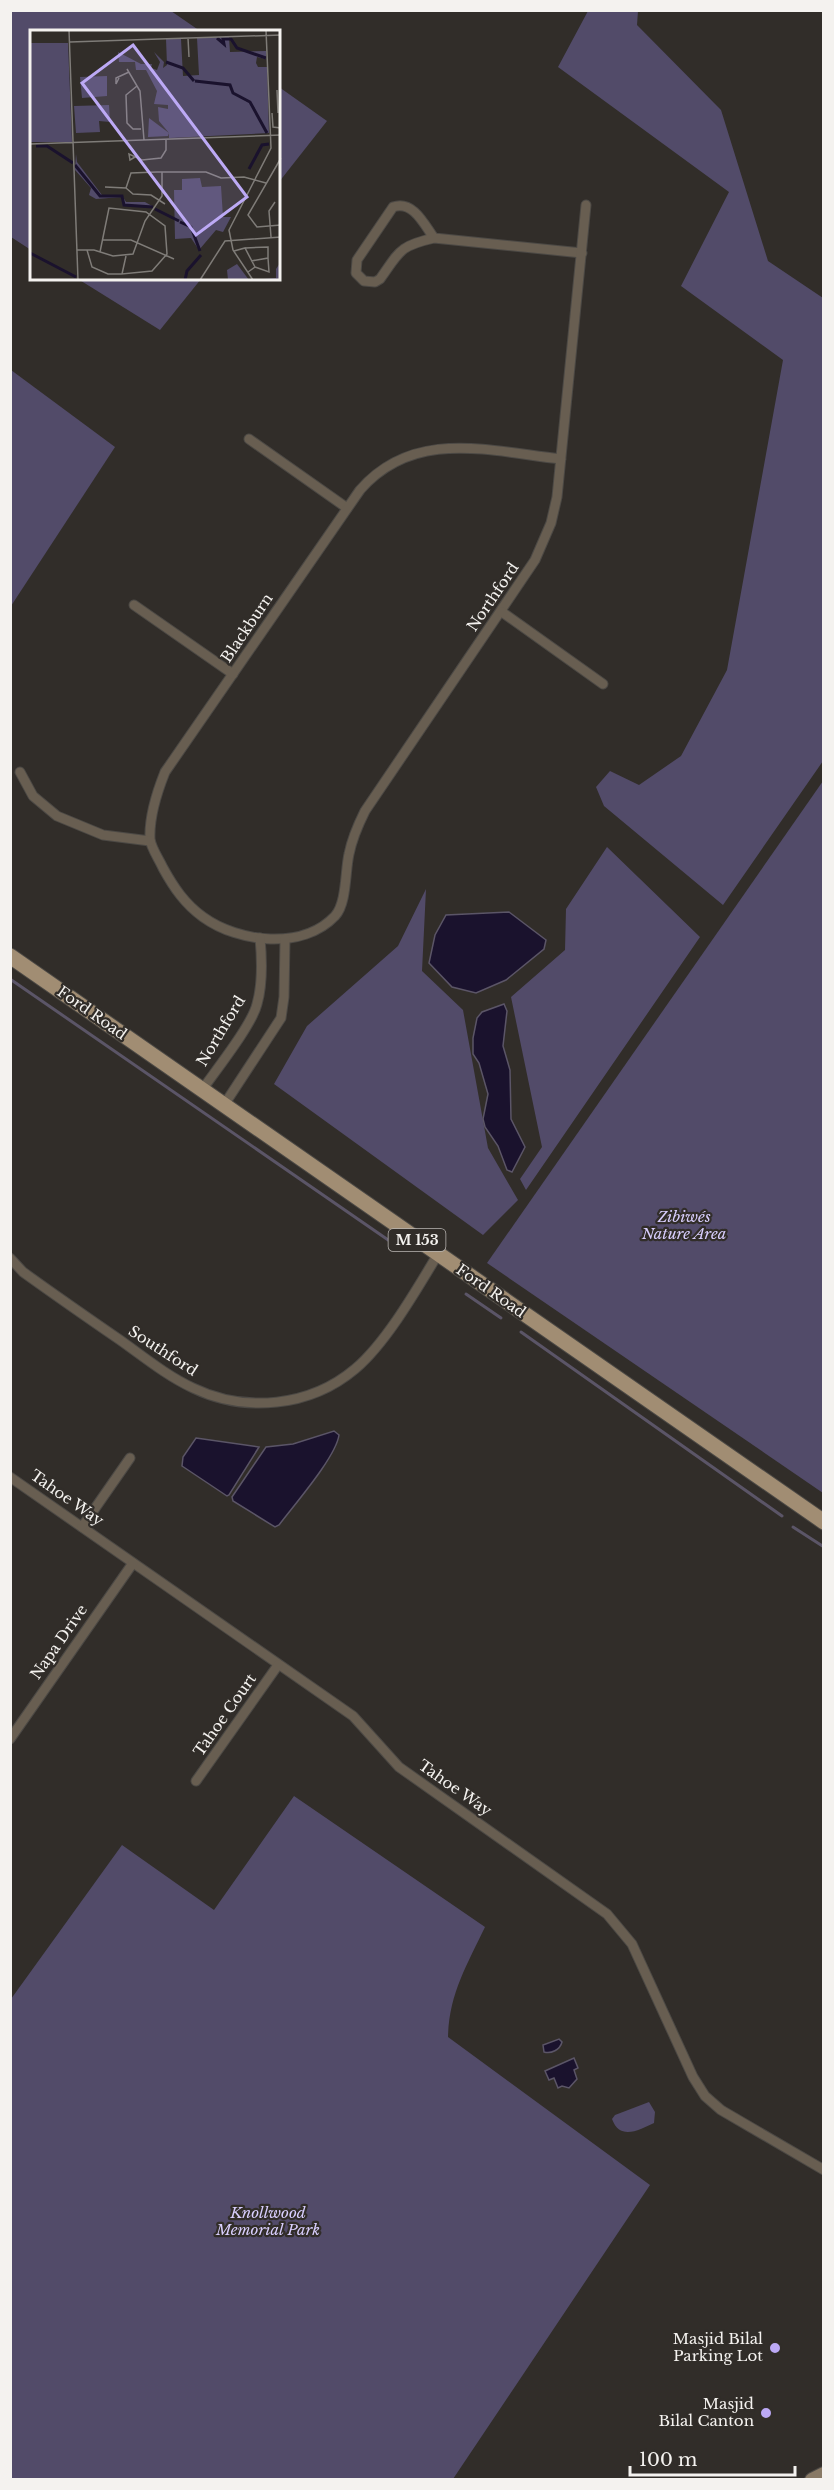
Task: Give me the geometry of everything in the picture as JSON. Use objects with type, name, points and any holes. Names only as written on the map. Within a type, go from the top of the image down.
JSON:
[{"type":"main road","name":"Ford Road","points":[[10,956],[824,1522]]},
{"type":"street","name":"Northford","points":[[202,1090],[257,1005],[260,982],[260,938],[285,939],[315,931],[337,915],[344,894],[349,854],[365,811],[380,786],[502,612],[535,560],[547,534],[557,496],[586,205]]},
{"type":"street","points":[[434,238],[411,208],[393,207],[357,260],[357,273],[364,282],[375,282],[380,279],[403,248],[434,238],[582,253]]},
{"type":"street","points":[[249,439],[347,508]]},
{"type":"street","name":"Blackburn","points":[[150,840],[155,797],[165,772],[347,508],[377,473],[390,463],[413,453],[450,448],[561,459]]},
{"type":"street","points":[[134,605],[234,674]]},
{"type":"street","points":[[502,612],[603,684]]},
{"type":"street","points":[[20,772],[33,796],[57,816],[102,835],[150,840],[174,888],[191,907],[223,928],[260,938]]},
{"type":"street","points":[[224,1105],[281,1018],[284,997],[285,939]]},
{"type":"street","name":"Southford","points":[[10,1258],[23,1272],[180,1382],[213,1396],[254,1404],[282,1402],[306,1396],[355,1369],[371,1353],[395,1320],[438,1254]]},
{"type":"street","points":[[82,1527],[130,1458]]},
{"type":"street","name":"Tahoe Way","points":[[10,1477],[352,1716],[399,1767],[607,1914],[632,1944],[693,2077],[705,2096],[721,2110],[824,2170]]},
{"type":"street","name":"Napa Drive","points":[[10,1739],[133,1563]]},
{"type":"street","name":"Tahoe Court","points":[[196,1781],[278,1665]]},
{"type":"street","points":[[812,2480],[824,2474]]},
{"type":"green space","points":[[10,11],[171,11],[199,30],[30,30],[30,249],[11,237]]},
{"type":"green space","points":[[588,11],[638,11],[637,25],[721,110],[768,261],[823,298],[823,761],[723,905],[604,806],[596,787],[610,771],[639,785],[681,756],[727,670],[783,360],[681,286],[729,192],[558,67]]},
{"type":"green space","points":[[280,88],[327,121],[280,181]]},
{"type":"green space","points":[[80,280],[200,280],[160,330]]},
{"type":"green space","points":[[11,370],[115,447],[11,606]]},
{"type":"green space","name":"Zibiwés Nature Area","points":[[823,781],[823,1493],[487,1263]]},
{"type":"green space","points":[[607,847],[700,937],[526,1190],[520,1179],[542,1147],[511,997],[565,950],[566,909]]},
{"type":"green space","points":[[426,889],[422,971],[463,1010],[488,1148],[518,1200],[483,1235],[274,1084],[307,1026],[398,946]]},
{"type":"green space","name":"Knollwood Memorial Park","points":[[294,1796],[485,1927],[455,1993],[448,2037],[650,2185],[453,2479],[11,2479],[11,1999],[122,1845],[214,1910]]},
{"type":"green space","points":[[649,2102],[655,2112],[654,2123],[630,2132],[620,2130],[615,2126],[612,2119],[615,2115]]},
{"type":"shaded area","points":[[509,912],[546,940],[544,949],[506,980],[476,993],[452,987],[429,963],[435,935],[446,915]]},
{"type":"shaded area","points":[[504,1004],[507,1011],[503,1046],[510,1070],[511,1119],[525,1147],[512,1172],[507,1170],[498,1146],[485,1127],[483,1119],[488,1094],[479,1063],[473,1054],[477,1018],[482,1012]]},
{"type":"shaded area","points":[[334,1431],[339,1435],[330,1456],[314,1481],[279,1525],[275,1527],[233,1501],[232,1497],[266,1447],[293,1444]]},
{"type":"shaded area","points":[[196,1438],[259,1447],[229,1495],[227,1496],[182,1466],[183,1457]]},
{"type":"shaded area","points":[[559,2039],[562,2042],[561,2045],[555,2051],[544,2052],[543,2045]]},
{"type":"shaded area","points":[[574,2058],[578,2068],[574,2070],[577,2079],[569,2088],[562,2086],[558,2088],[554,2078],[549,2080],[545,2071]]},
{"type":"waterway","points":[[10,979],[394,1244]]},
{"type":"waterway","points":[[466,1294],[501,1318]]},
{"type":"waterway","points":[[521,1332],[782,1516]]},
{"type":"waterway","points":[[793,1527],[824,1547]]},
{"type":"place","name":"Masjid Bilal Parking Lot","points":[[775,2348]]},
{"type":"place","name":"Masjid Bilal Canton","points":[[766,2413]]}]
